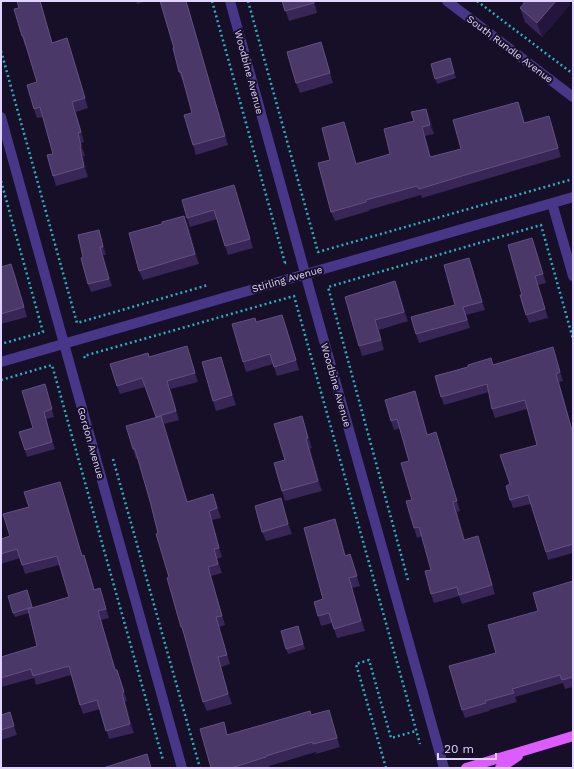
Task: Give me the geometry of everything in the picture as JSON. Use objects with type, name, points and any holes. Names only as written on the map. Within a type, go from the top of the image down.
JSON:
[{"type":"main road","points":[[466,768],[573,736]]},
{"type":"main road","points":[[500,768],[526,750]]},
{"type":"street","name":"Woodbine Avenue","points":[[230,1],[444,768]]},
{"type":"street","name":"South Rundle Avenue","points":[[447,1],[573,97]]},
{"type":"street","name":"Gordon Avenue","points":[[1,117],[182,768]]},
{"type":"street","name":"Stirling Avenue","points":[[1,362],[573,197]]},
{"type":"street","points":[[552,203],[573,276]]},
{"type":"path","points":[[212,1],[285,263],[278,265]]},
{"type":"path","points":[[248,1],[318,252],[573,179]]},
{"type":"path","points":[[477,1],[573,74]]},
{"type":"path","points":[[1,51],[77,323],[211,284]]},
{"type":"path","points":[[1,181],[43,332],[1,344]]},
{"type":"path","points":[[409,583],[328,286],[541,225],[573,339]]},
{"type":"path","points":[[87,364],[84,356],[294,296],[420,744]]},
{"type":"path","points":[[1,380],[52,365],[163,760]]},
{"type":"path","points":[[112,455],[200,768]]},
{"type":"path","points":[[386,768],[356,664],[369,660],[391,738],[416,731]]},
{"type":"building","points":[[17,1],[40,1],[52,43],[67,38],[85,98],[72,102],[81,132],[78,133],[84,167],[53,176],[47,155],[53,154],[40,107],[34,109],[27,85],[37,82],[14,9],[19,8]]},
{"type":"building","points":[[160,1],[186,1],[225,136],[193,145],[184,115],[192,113],[181,72],[179,72],[174,48]]},
{"type":"building","points":[[282,1],[313,1],[314,3],[285,11]]},
{"type":"building","points":[[526,1],[556,1],[537,23],[520,8]]},
{"type":"building","points":[[321,42],[330,73],[296,83],[287,52]]},
{"type":"building","points":[[450,58],[454,73],[435,79],[431,64]]},
{"type":"building","points":[[518,102],[524,123],[549,116],[558,148],[419,189],[417,186],[366,200],[366,202],[331,212],[318,163],[330,160],[322,128],[344,122],[356,164],[390,154],[384,129],[414,121],[411,112],[426,109],[430,125],[422,127],[430,157],[461,149],[453,120]]},
{"type":"building","points":[[234,185],[250,239],[225,246],[214,210],[187,218],[182,200]]},
{"type":"building","points":[[184,216],[195,254],[139,271],[129,233]]},
{"type":"building","points":[[99,230],[103,247],[100,247],[109,279],[88,284],[81,258],[83,257],[78,235]]},
{"type":"building","points":[[532,238],[543,274],[535,276],[545,309],[526,315],[508,245]]},
{"type":"building","points":[[469,258],[482,302],[463,307],[467,320],[416,334],[411,317],[455,305],[444,265]]},
{"type":"building","points":[[11,264],[24,307],[1,314],[1,267]]},
{"type":"building","points":[[395,281],[404,312],[375,320],[381,340],[359,346],[345,297]]},
{"type":"building","points":[[282,315],[296,360],[274,367],[270,354],[243,362],[232,324],[255,318],[256,322]]},
{"type":"building","points":[[187,346],[195,373],[167,381],[176,411],[156,417],[142,378],[117,386],[110,364],[148,353],[149,357]]},
{"type":"building","points":[[553,347],[560,372],[556,374],[573,434],[573,544],[546,552],[528,495],[510,500],[506,486],[510,484],[500,455],[537,445],[525,400],[492,409],[487,384],[441,397],[435,376],[468,367],[468,365],[491,358],[493,365]]},
{"type":"building","points":[[221,357],[232,395],[213,401],[202,362]]},
{"type":"building","points":[[45,384],[52,409],[44,412],[52,442],[25,450],[19,432],[33,428],[22,391]]},
{"type":"building","points":[[415,391],[427,435],[436,432],[457,501],[453,502],[464,540],[478,536],[492,585],[459,595],[457,587],[431,594],[425,571],[431,570],[419,527],[414,528],[406,501],[412,500],[401,463],[409,461],[397,419],[391,421],[385,400]]},
{"type":"building","points":[[161,416],[187,502],[213,494],[217,508],[209,511],[219,548],[214,549],[218,564],[208,567],[222,616],[216,617],[227,655],[218,657],[228,694],[203,702],[167,578],[169,577],[156,534],[158,533],[150,501],[135,449],[133,449],[126,426]]},
{"type":"building","points":[[302,416],[308,438],[306,439],[318,481],[282,491],[274,463],[285,460],[274,424]]},
{"type":"building","points":[[60,482],[82,556],[84,555],[94,590],[100,588],[106,609],[98,611],[115,670],[117,670],[124,692],[122,693],[130,724],[106,731],[97,700],[80,705],[69,666],[33,676],[31,669],[1,678],[1,657],[37,646],[28,609],[69,597],[57,556],[22,565],[17,549],[1,554],[1,539],[10,536],[3,514],[29,507],[24,492]]},
{"type":"building","points":[[281,498],[288,524],[262,532],[255,506]]},
{"type":"building","points":[[335,519],[345,556],[350,554],[357,576],[349,578],[361,621],[334,629],[329,613],[318,616],[314,602],[323,599],[304,528]]},
{"type":"building","points":[[573,581],[573,677],[562,680],[560,675],[512,689],[514,693],[485,701],[486,703],[462,710],[449,666],[496,653],[488,625],[538,611],[533,593]]},
{"type":"building","points":[[27,590],[32,607],[13,613],[8,596]]},
{"type":"building","points":[[298,626],[303,644],[286,649],[281,631]]},
{"type":"building","points":[[329,710],[337,738],[313,744],[312,742],[231,768],[211,768],[200,729],[224,722],[227,735],[310,711],[311,715]]},
{"type":"building","points":[[10,712],[14,726],[1,730],[1,715]]},
{"type":"building","points":[[147,754],[151,768],[103,768]]}]
